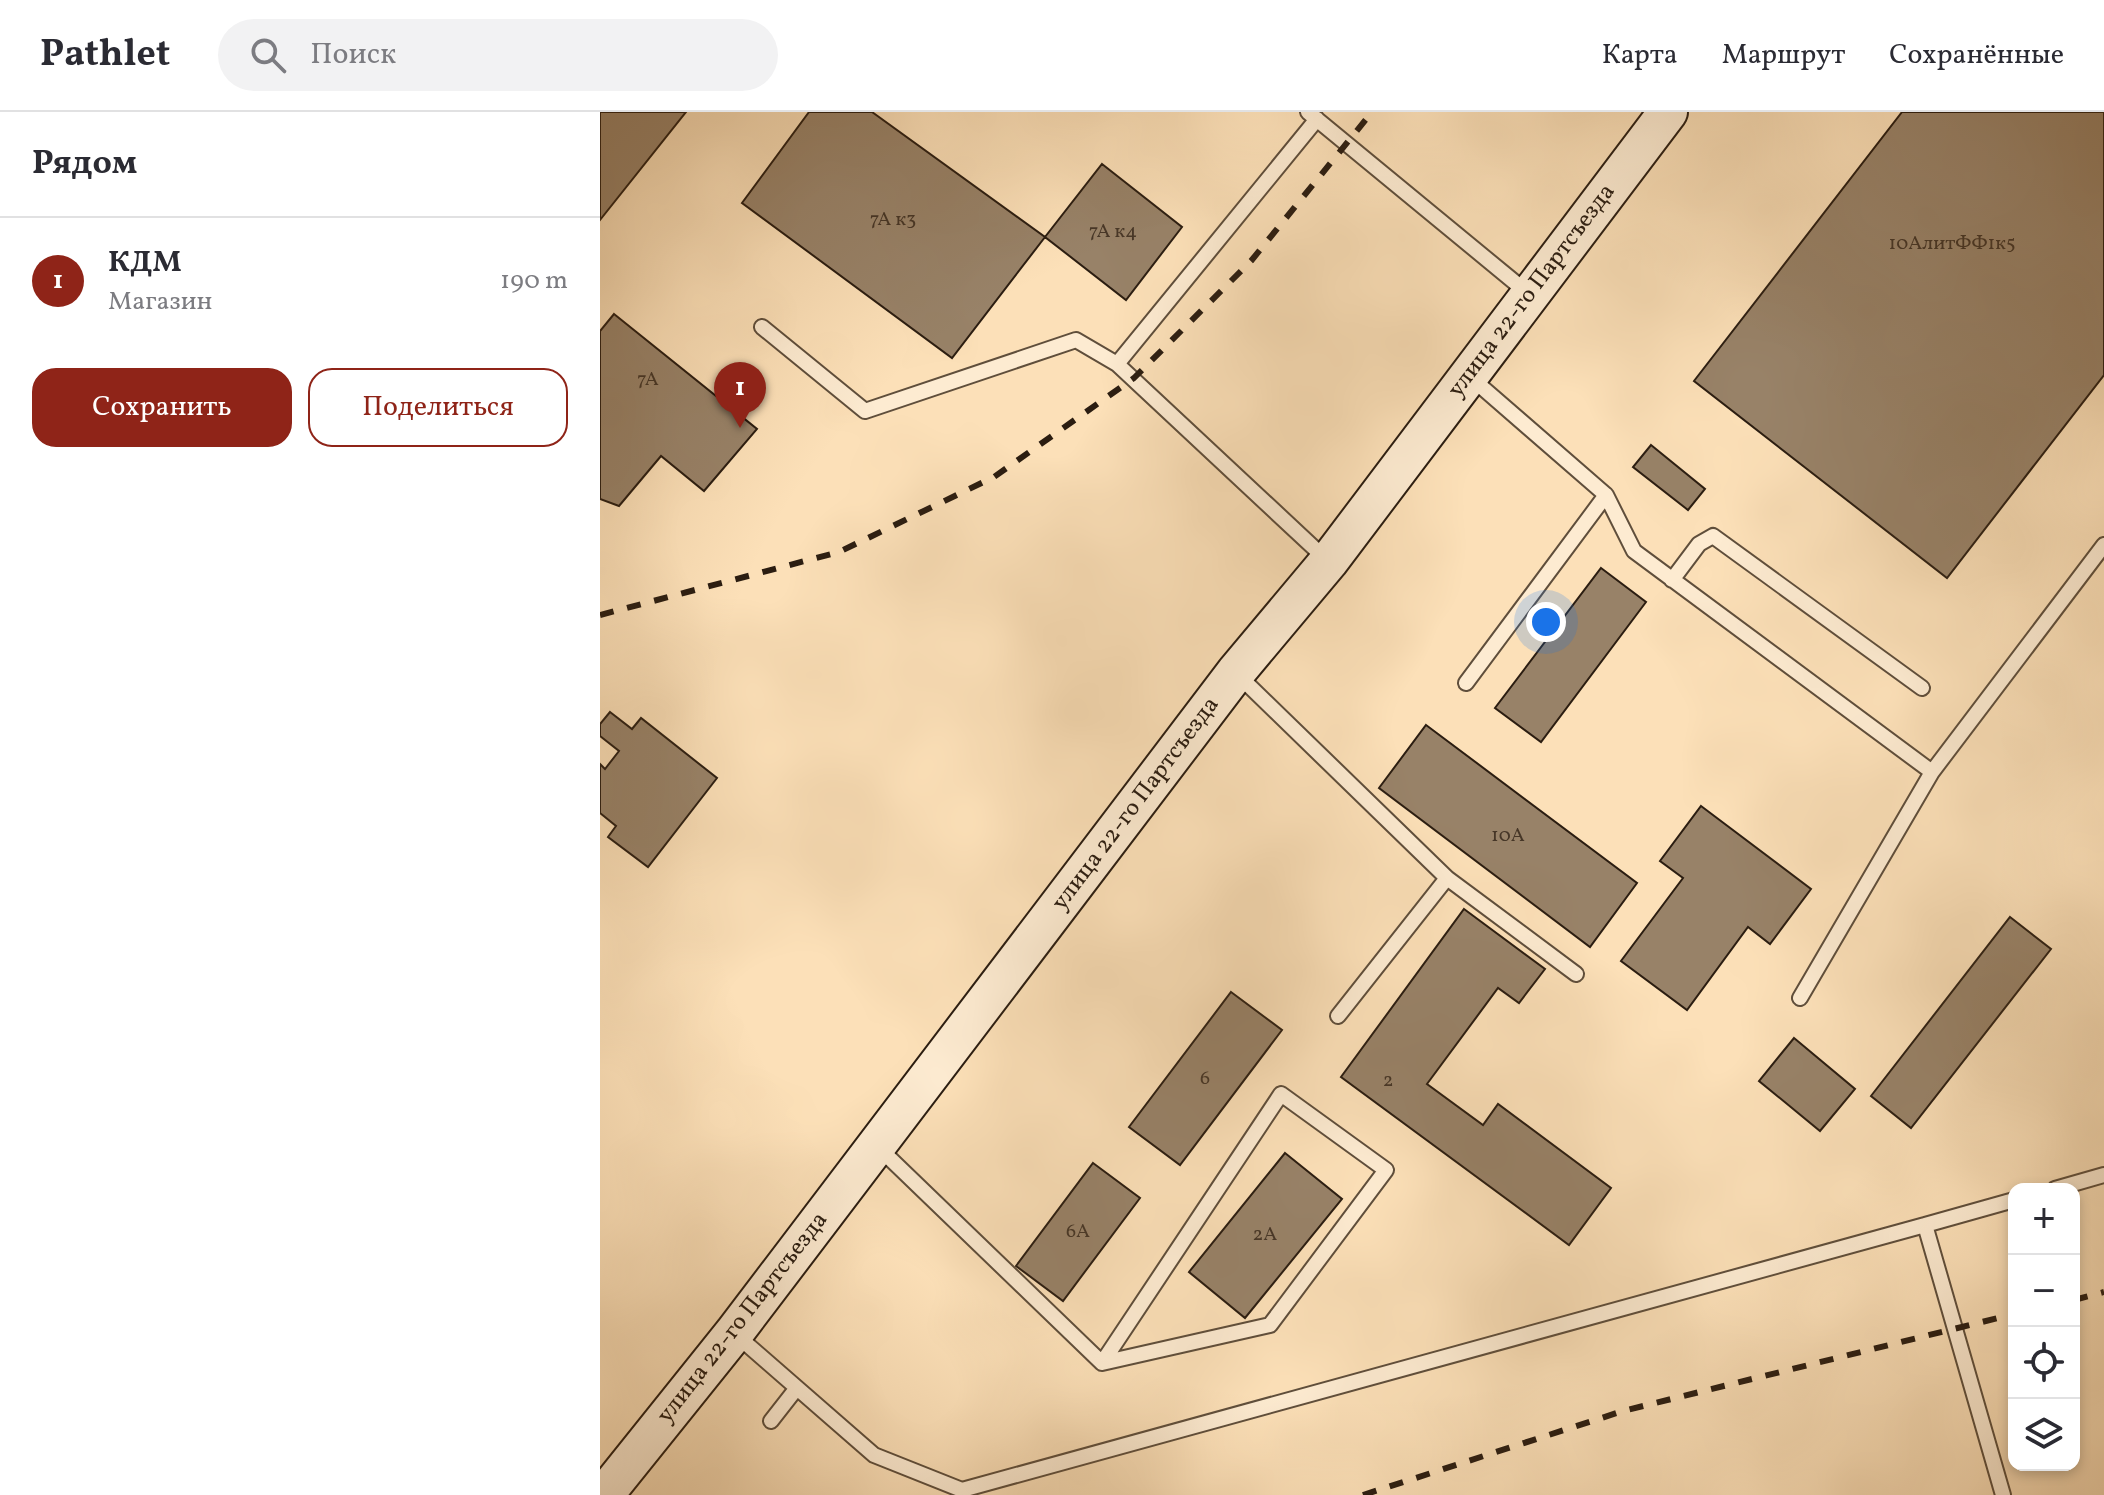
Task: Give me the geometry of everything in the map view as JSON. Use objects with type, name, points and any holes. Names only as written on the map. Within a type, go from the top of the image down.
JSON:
[{"type":"street","name":"улица 22-го Партсъезда","points":[[604,1495],[734,1333],[1236,672],[1329,561],[1668,112]]},
{"type":"lane","points":[[1117,364],[1313,116],[1530,294]]},
{"type":"lane","points":[[762,327],[865,411],[1076,340],[1117,364],[1329,561]]},
{"type":"lane","points":[[1469,375],[1606,495],[1634,551],[1932,772]]},
{"type":"lane","points":[[1466,683],[1606,495]]},
{"type":"lane","points":[[1672,580],[1699,544],[1713,536],[1922,688]]},
{"type":"lane","points":[[1800,998],[1932,772],[2104,545]]},
{"type":"lane","points":[[1236,672],[1447,878],[1576,974]]},
{"type":"lane","points":[[1338,1016],[1447,878]]},
{"type":"lane","points":[[1281,1094],[1386,1170],[1270,1325],[1102,1363],[1281,1094]]},
{"type":"lane","points":[[876,1146],[1102,1363]]},
{"type":"lane","points":[[2076,1183],[2104,1175]]},
{"type":"lane","points":[[734,1333],[874,1455],[962,1490],[2008,1202]]},
{"type":"lane","points":[[1925,1225],[2003,1495]]},
{"type":"lane","points":[[771,1421],[796,1389]]},
{"type":"building","points":[[600,112],[686,112],[600,220]]},
{"type":"building","points":[[809,112],[872,112],[1045,237],[952,358],[742,203]]},
{"type":"building","points":[[1902,112],[2104,112],[2104,375],[1947,578],[1694,381]]},
{"type":"building","points":[[1102,164],[1182,227],[1126,300],[1045,237]]},
{"type":"building","points":[[614,314],[757,429],[704,491],[661,456],[619,506],[600,499],[600,331]]},
{"type":"building","points":[[1651,445],[1705,489],[1688,510],[1633,467]]},
{"type":"building","points":[[1601,568],[1646,602],[1541,742],[1495,708]]},
{"type":"building","points":[[610,712],[632,729],[641,718],[717,778],[648,867],[608,837],[616,826],[600,813],[600,764],[605,769],[619,751],[600,736],[600,724]]},
{"type":"building","points":[[1426,725],[1637,883],[1590,947],[1379,788]]},
{"type":"building","points":[[1701,806],[1811,889],[1770,944],[1748,927],[1687,1010],[1621,961],[1683,878],[1660,861]]},
{"type":"building","points":[[1464,909],[1545,969],[1519,1003],[1498,988],[1427,1084],[1483,1125],[1498,1104],[1611,1188],[1569,1245],[1341,1077]]},
{"type":"building","points":[[2010,917],[2051,949],[1911,1128],[1871,1096]]},
{"type":"building","points":[[1231,992],[1282,1030],[1180,1165],[1129,1127]]},
{"type":"building","points":[[1794,1038],[1855,1089],[1820,1131],[1759,1081]]},
{"type":"building","points":[[1285,1153],[1342,1199],[1245,1318],[1189,1272]]},
{"type":"building","points":[[1093,1163],[1140,1198],[1063,1301],[1016,1266]]},
{"type":"railway","points":[[600,615],[839,552],[994,477],[1134,378],[1251,261],[1372,112]]},
{"type":"railway","points":[[2080,1298],[2104,1292]]},
{"type":"railway","points":[[1363,1495],[1623,1411],[2008,1315]]},
{"type":"place","name":"КДМ","points":[[740,428]]}]
